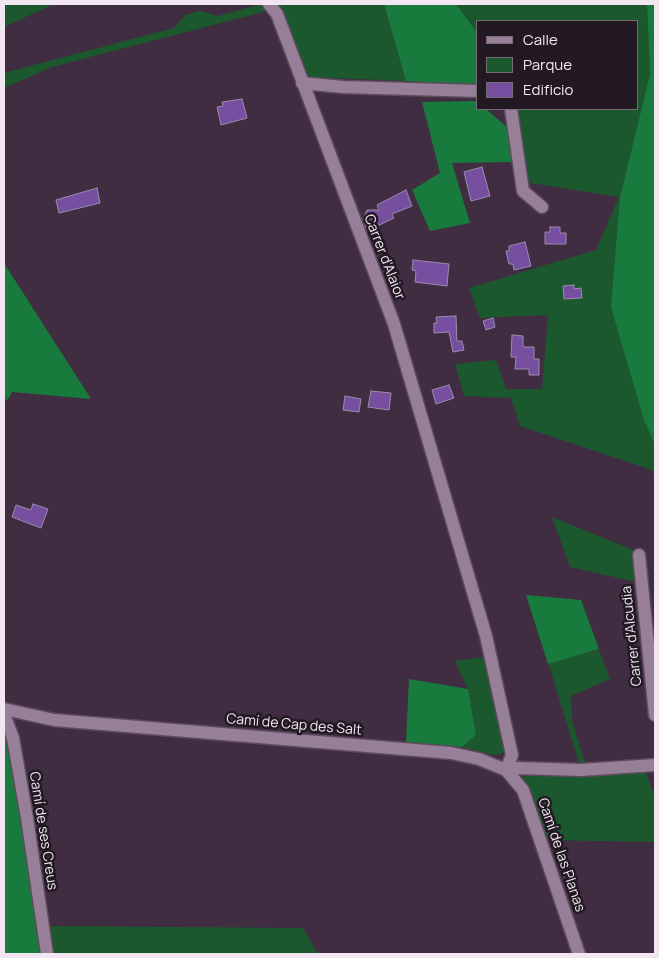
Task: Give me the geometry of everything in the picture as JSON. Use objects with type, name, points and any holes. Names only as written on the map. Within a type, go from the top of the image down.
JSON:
[{"type":"street","name":"Carrer d'Alaior","points":[[269,4],[277,14],[394,324],[486,636],[512,755],[506,770]]},
{"type":"street","points":[[302,83],[343,87],[477,91]]},
{"type":"street","points":[[512,110],[523,191],[542,207]]},
{"type":"street","name":"Carrer d'Alcudia","points":[[639,554],[655,715]]},
{"type":"street","name":"Camí de Cap des Salt","points":[[4,708],[54,720],[451,753],[479,759],[506,770],[519,768],[581,770],[655,765]]},
{"type":"street","name":"Camí de ses Creus","points":[[4,714],[13,738],[47,954]]},
{"type":"street","name":"Camí de las Planas","points":[[506,770],[523,790],[579,954]]},
{"type":"green space","points":[[4,4],[54,4],[4,27]]},
{"type":"green space","points":[[261,4],[267,11],[52,67],[4,88],[4,74],[11,71],[174,28],[185,15],[201,11],[218,16]]},
{"type":"green space","points":[[279,4],[384,4],[406,81],[307,77]]},
{"type":"green space","points":[[384,4],[456,4],[477,33],[477,85],[406,81]]},
{"type":"green space","points":[[456,4],[647,4],[650,74],[620,197],[644,420],[655,445],[655,477],[652,470],[520,426],[511,398],[464,396],[455,364],[496,360],[506,389],[542,389],[548,315],[480,318],[469,288],[596,250],[619,197],[530,183],[524,170],[519,110],[639,110],[639,20],[477,20],[477,33]]},
{"type":"green space","points":[[647,4],[655,4],[655,445],[644,420],[611,307],[620,197],[650,74]]},
{"type":"green space","points":[[476,101],[477,110],[487,110],[508,128],[515,162],[452,163],[470,223],[430,231],[412,190],[440,173],[422,102]]},
{"type":"green space","points":[[4,263],[91,399],[12,392],[7,401],[4,396]]},
{"type":"green space","points":[[552,517],[636,551],[640,583],[570,567]]},
{"type":"green space","points":[[526,595],[581,600],[599,649],[548,664]]},
{"type":"green space","points":[[599,650],[610,679],[571,696],[572,721],[585,763],[579,763],[548,662]]},
{"type":"green space","points":[[485,657],[507,748],[501,754],[494,755],[462,747],[476,735],[468,689],[455,661]]},
{"type":"green space","points":[[409,679],[468,689],[476,735],[462,747],[406,742]]},
{"type":"green space","points":[[4,730],[8,738],[41,954],[4,954]]},
{"type":"green space","points":[[645,770],[655,798],[655,842],[546,840],[531,796],[522,777],[534,772]]},
{"type":"green space","points":[[47,926],[303,928],[318,954],[53,954]]},
{"type":"building","points":[[242,99],[247,118],[221,125],[217,107],[223,106],[222,102]]},
{"type":"building","points":[[482,167],[490,196],[471,201],[464,172]]},
{"type":"building","points":[[97,188],[100,203],[59,213],[56,200]]},
{"type":"building","points":[[406,190],[412,206],[392,214],[394,218],[367,231],[363,219],[367,210],[379,210],[377,205]]},
{"type":"building","points":[[550,227],[560,227],[560,233],[566,233],[566,244],[545,244],[545,232],[550,232]]},
{"type":"building","points":[[525,242],[531,266],[514,270],[513,264],[509,264],[506,251],[509,251],[509,246]]},
{"type":"building","points":[[413,260],[449,264],[447,286],[415,282],[416,271],[412,270]]},
{"type":"building","points":[[574,285],[574,289],[581,288],[582,298],[564,299],[563,286]]},
{"type":"building","points":[[456,316],[457,341],[462,341],[464,350],[453,352],[449,332],[434,333],[434,323],[437,323],[436,317]]},
{"type":"building","points":[[493,318],[495,327],[486,330],[483,321]]},
{"type":"building","points":[[512,335],[523,336],[523,347],[534,347],[534,359],[539,359],[539,375],[529,375],[529,369],[515,369],[516,357],[511,357]]},
{"type":"building","points":[[449,385],[454,398],[436,404],[432,390]]},
{"type":"building","points":[[371,391],[391,393],[389,410],[368,407]]},
{"type":"building","points":[[345,396],[361,399],[359,412],[343,410]]},
{"type":"building","points":[[33,504],[48,509],[41,528],[12,517],[16,505],[31,510]]}]
